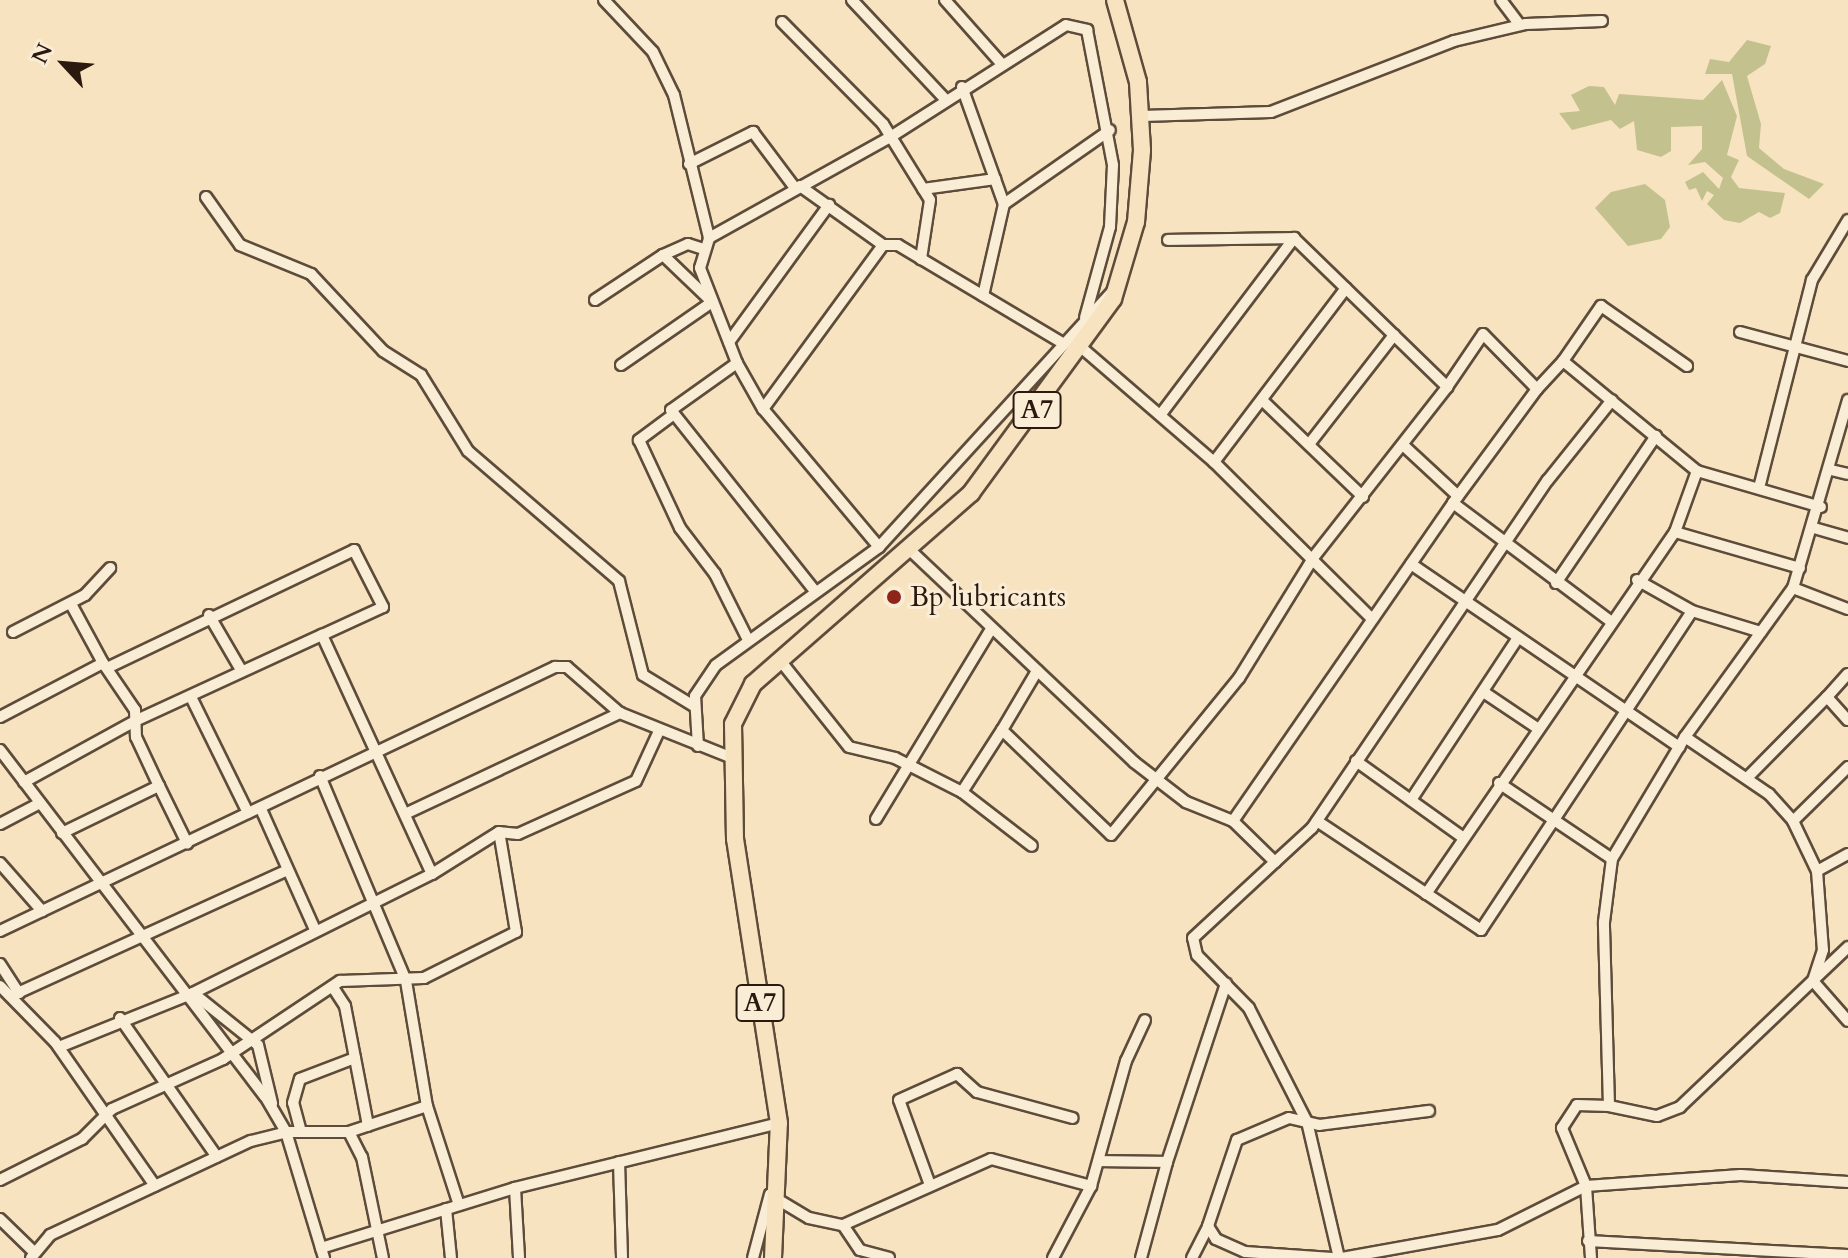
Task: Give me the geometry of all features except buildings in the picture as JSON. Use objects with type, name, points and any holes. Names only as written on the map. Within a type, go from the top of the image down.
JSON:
[{"type":"highway","name":"A7","points":[[773,1258],[779,1123],[735,839],[730,753],[733,724],[753,684],[910,550],[971,493],[1082,348],[1117,288],[1136,222],[1142,116],[1115,0]]},
{"type":"street","points":[[604,0],[653,52],[686,126],[689,164],[709,238]]},
{"type":"street","points":[[852,0],[945,99]]},
{"type":"street","points":[[945,0],[1000,62]]},
{"type":"street","points":[[1501,0],[1520,25]]},
{"type":"street","points":[[1142,116],[1271,112],[1454,41],[1520,25],[1602,21]]},
{"type":"street","points":[[782,22],[892,136],[930,200],[921,259]]},
{"type":"street","points":[[700,248],[709,238],[892,136],[1000,62],[1066,25],[1087,30],[1110,130],[1110,227],[1085,318]]},
{"type":"street","points":[[962,87],[1004,204],[983,296]]},
{"type":"street","points":[[1004,204],[1110,130]]},
{"type":"street","points":[[689,164],[753,132],[798,187],[829,205],[883,245],[921,259],[1061,342]]},
{"type":"street","points":[[923,189],[995,179]]},
{"type":"street","points":[[206,197],[240,245],[311,274],[383,351],[421,375],[468,451],[619,581],[643,675],[694,706]]},
{"type":"street","points":[[729,342],[829,205]]},
{"type":"street","points":[[1759,488],[1812,280],[1848,220]]},
{"type":"street","points":[[1168,240],[1294,238],[1447,387]]},
{"type":"street","points":[[1161,414],[1294,238]]},
{"type":"street","points":[[595,300],[663,255],[688,244],[700,248]]},
{"type":"street","points":[[763,409],[883,245]]},
{"type":"street","points":[[700,248],[712,302],[737,363],[763,409],[879,547]]},
{"type":"street","points":[[663,255],[712,302]]},
{"type":"street","points":[[698,746],[694,706],[716,665],[747,638],[879,547],[1061,342],[1117,288]]},
{"type":"street","points":[[1214,462],[1346,288]]},
{"type":"street","points":[[621,365],[712,302]]},
{"type":"street","points":[[1233,821],[1370,617],[1601,306],[1687,366]]},
{"type":"street","points":[[1740,332],[1848,361]]},
{"type":"street","points":[[1002,730],[1111,835],[1239,678],[1313,558],[1403,445],[1483,334],[1537,389]]},
{"type":"street","points":[[1310,443],[1394,335]]},
{"type":"street","points":[[1082,348],[1214,462],[1370,617]]},
{"type":"street","points":[[1563,361],[1697,471],[1821,507]]},
{"type":"street","points":[[737,363],[639,440],[680,528],[715,574],[747,638]]},
{"type":"street","points":[[1262,400],[1363,497]]},
{"type":"street","points":[[1612,400],[1504,545],[1317,821],[1193,938],[1197,955],[1226,984],[1263,1031],[1307,1122],[1340,1258],[1498,1230],[1586,1186],[1741,1175],[1848,1182]]},
{"type":"street","points":[[1609,1106],[1604,922],[1612,859],[1685,737],[1793,588],[1821,507],[1848,402]]},
{"type":"street","points":[[674,414],[815,591]]},
{"type":"street","points":[[1556,583],[1656,436]]},
{"type":"street","points":[[1403,445],[1504,545],[1609,620]]},
{"type":"street","points":[[1831,470],[1848,474]]},
{"type":"street","points":[[1426,894],[1609,620],[1675,532],[1697,471]]},
{"type":"street","points":[[1814,528],[1848,538]]},
{"type":"street","points":[[1675,532],[1800,568]]},
{"type":"street","points":[[0,717],[209,615],[354,550],[383,607],[137,720],[24,782]]},
{"type":"street","points":[[910,550],[1157,781],[1218,821],[1233,821],[1275,862]]},
{"type":"street","points":[[1411,564],[1679,747]]},
{"type":"street","points":[[13,632],[71,604],[110,568]]},
{"type":"street","points":[[1637,580],[1692,611],[1761,632]]},
{"type":"street","points":[[1793,588],[1848,609]]},
{"type":"street","points":[[71,604],[137,720],[136,737],[187,843]]},
{"type":"street","points":[[1317,821],[1481,930],[1692,611]]},
{"type":"street","points":[[209,615],[241,670]]},
{"type":"street","points":[[876,819],[906,763],[991,629]]},
{"type":"street","points":[[322,635],[432,874]]},
{"type":"street","points":[[1411,800],[1485,693],[1518,638]]},
{"type":"street","points":[[779,659],[849,747],[906,763],[962,792],[1032,846]]},
{"type":"street","points":[[0,931],[261,809],[320,776],[555,667],[567,667],[620,713],[698,746],[730,753]]},
{"type":"street","points":[[962,792],[1037,671]]},
{"type":"street","points":[[1748,777],[1848,674]]},
{"type":"street","points":[[1485,693],[1537,728]]},
{"type":"street","points":[[191,697],[248,813]]},
{"type":"street","points":[[1827,697],[1848,720]]},
{"type":"street","points":[[405,814],[620,713]]},
{"type":"street","points":[[59,1047],[120,1018],[193,993],[432,874],[499,832],[518,834],[636,781],[659,731]]},
{"type":"street","points":[[1685,737],[1748,777],[1793,821],[1817,871],[1823,950],[1813,981]]},
{"type":"street","points":[[0,750],[100,884],[193,993],[273,1109],[286,1132],[322,1253],[381,1229],[515,1188],[779,1123]]},
{"type":"street","points":[[1356,761],[1462,837]]},
{"type":"street","points":[[1793,821],[1848,767]]},
{"type":"street","points":[[320,776],[375,900],[406,981],[427,1106],[459,1205]]},
{"type":"street","points":[[1499,783],[1612,859]]},
{"type":"street","points":[[62,833],[159,786]]},
{"type":"street","points":[[0,824],[40,803]]},
{"type":"street","points":[[261,809],[315,930]]},
{"type":"street","points":[[0,1180],[82,1139],[106,1115],[234,1051],[252,1037],[355,976],[406,981],[516,932],[499,832]]},
{"type":"street","points":[[1817,871],[1848,854]]},
{"type":"street","points":[[0,863],[42,911]]},
{"type":"street","points":[[15,995],[288,870]]},
{"type":"street","points":[[1591,1258],[1586,1186],[1562,1128],[1577,1105],[1609,1106],[1657,1116],[1680,1107],[1848,947]]},
{"type":"street","points":[[0,964],[15,995],[59,1047],[155,1186]]},
{"type":"street","points":[[1813,981],[1848,1021]]},
{"type":"street","points":[[1141,1258],[1167,1162],[1226,984]]},
{"type":"street","points":[[0,986],[15,995]]},
{"type":"street","points":[[334,989],[355,1058],[368,1126]]},
{"type":"street","points":[[193,993],[252,1037],[264,1058],[273,1109]]},
{"type":"street","points":[[120,1018],[169,1083],[217,1157]]},
{"type":"street","points":[[1053,1258],[1091,1186],[1126,1061],[1145,1020]]},
{"type":"street","points":[[301,1132],[293,1103],[300,1079],[355,1058]]},
{"type":"street","points":[[930,1185],[899,1100],[957,1074],[977,1092],[1073,1118]]},
{"type":"street","points":[[0,1219],[32,1254],[155,1186],[217,1157],[286,1132],[349,1132],[427,1106]]},
{"type":"street","points":[[1192,1258],[1208,1226],[1237,1140],[1289,1118],[1307,1122],[1429,1111]]},
{"type":"street","points":[[349,1132],[381,1229],[383,1258]]},
{"type":"street","points":[[777,1199],[809,1218],[843,1225],[991,1159],[1091,1186]]},
{"type":"street","points":[[1099,1161],[1167,1162]]},
{"type":"street","points":[[619,1162],[622,1258]]},
{"type":"street","points":[[753,1258],[778,1165]]},
{"type":"street","points":[[515,1188],[519,1258]]},
{"type":"street","points":[[446,1209],[451,1258]]},
{"type":"street","points":[[843,1225],[860,1250],[889,1258]]},
{"type":"street","points":[[1208,1226],[1216,1239],[1245,1252],[1332,1258]]},
{"type":"street","points":[[1588,1241],[1680,1253],[1848,1255]]},
{"type":"shaded area","points":[[1747,40],[1771,46],[1765,64],[1747,76],[1761,124],[1759,148],[1784,169],[1824,184],[1809,199],[1747,156],[1732,74],[1705,74],[1710,59],[1729,62]]},
{"type":"shaded area","points":[[1722,80],[1737,116],[1727,155],[1739,160],[1731,177],[1739,188],[1785,193],[1780,213],[1770,218],[1759,212],[1740,223],[1724,220],[1707,204],[1714,195],[1707,191],[1702,201],[1696,188],[1689,190],[1685,182],[1703,172],[1719,189],[1723,178],[1705,162],[1688,165],[1702,149],[1702,126],[1671,127],[1671,151],[1661,157],[1637,150],[1634,121],[1620,129],[1611,120],[1572,130],[1559,113],[1580,111],[1571,95],[1589,86],[1604,87],[1615,105],[1619,94],[1703,100]]},
{"type":"shaded area","points":[[1645,184],[1665,200],[1670,227],[1661,239],[1628,246],[1595,208],[1611,192]]},
{"type":"place","name":"Bp lubricants","points":[[894,597]]}]
